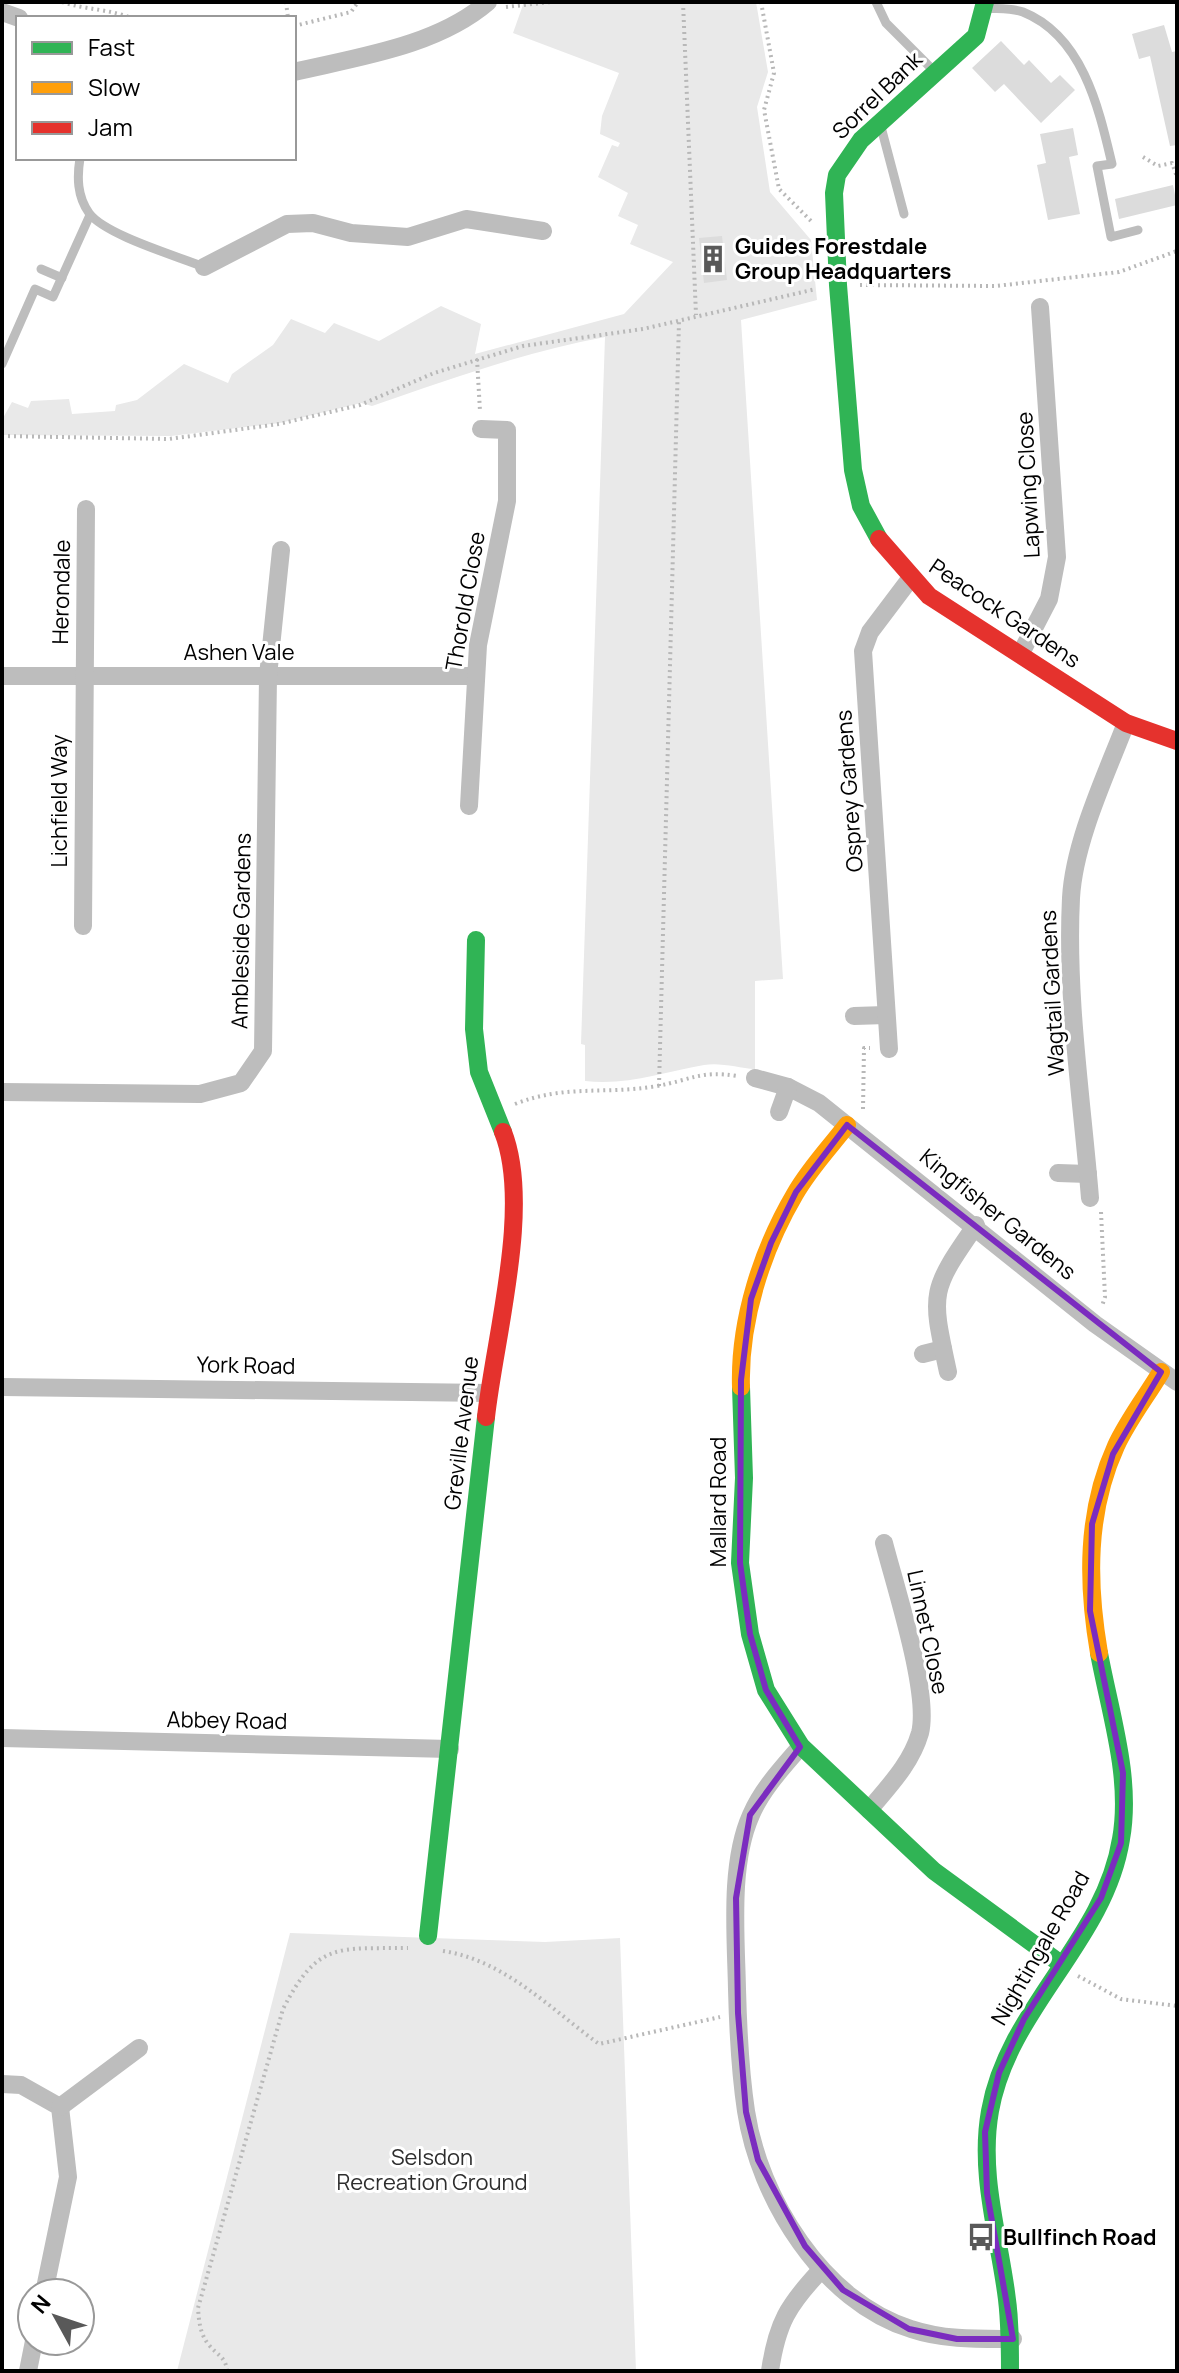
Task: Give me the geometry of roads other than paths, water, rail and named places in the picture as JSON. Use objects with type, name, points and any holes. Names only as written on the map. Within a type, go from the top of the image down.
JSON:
[{"type":"street","name":"Sorrel Bank","points":[[838,285],[834,193],[837,175],[846,158],[880,123],[976,36],[985,5]]},
{"type":"street","points":[[296,72],[400,47],[483,6]]},
{"type":"street","points":[[204,267],[287,224],[313,223],[351,233],[408,237],[466,219],[543,231]]},
{"type":"street","name":"Peacock Gardens","points":[[838,285],[853,470],[861,506],[883,546],[910,579],[929,596],[1126,723],[1177,741]]},
{"type":"street","name":"Lapwing Close","points":[[1021,653],[1049,599],[1057,557],[1040,307]]},
{"type":"street","name":"Thorold Close","points":[[469,806],[475,676],[507,501],[507,430],[481,429]]},
{"type":"street","name":"Herondale","points":[[83,677],[86,509]]},
{"type":"street","name":"Ambleside Gardens","points":[[2,1092],[200,1094],[241,1083],[263,1051],[268,676],[281,550]]},
{"type":"street","name":"Osprey Gardens","points":[[889,1049],[863,651],[870,632],[910,579]]},
{"type":"street","name":"Ashen Vale","points":[[2,676],[475,676]]},
{"type":"street","name":"Lichfield Way","points":[[83,677],[83,926]]},
{"type":"street","name":"Wagtail Gardens","points":[[1090,1198],[1074,987],[1071,896],[1085,835],[1126,723]]},
{"type":"street","name":"Greville Avenue","points":[[427,1942],[489,1393],[516,1203],[513,1158],[498,1113],[479,1072],[474,1029],[476,940]]},
{"type":"street","points":[[854,1016],[886,1015]]},
{"type":"street","name":"Kingfisher Gardens","points":[[755,1078],[788,1087],[819,1103],[976,1225],[1095,1324],[1177,1382]]},
{"type":"street","points":[[779,1112],[788,1087]]},
{"type":"street","name":"Mallard Road","points":[[847,1125],[796,1192],[771,1243],[751,1299],[741,1380],[744,1478],[740,1563],[750,1634],[766,1690],[801,1746],[934,1871],[1061,1964]]},
{"type":"street","points":[[1058,1173],[1088,1174]]},
{"type":"street","points":[[948,1372],[934,1307],[944,1271],[976,1225]]},
{"type":"street","points":[[923,1354],[943,1349]]},
{"type":"street","name":"Nightingale Road","points":[[1010,2371],[1013,2339],[1007,2286],[987,2193],[985,2132],[999,2073],[1024,2019],[1101,1898],[1121,1843],[1123,1773],[1090,1611],[1092,1524],[1113,1454],[1161,1372]]},
{"type":"street","name":"York Road","points":[[2,1387],[489,1393]]},
{"type":"street","name":"Linnet Close","points":[[869,1810],[910,1758],[921,1730],[919,1688],[884,1543]]},
{"type":"street","name":"Abbey Road","points":[[2,1738],[450,1749]]},
{"type":"street","points":[[801,1746],[750,1815],[736,1898],[734,1935],[746,2112],[758,2160],[775,2199],[821,2270],[873,2310],[909,2329],[957,2339],[1013,2339]]},
{"type":"street","points":[[60,2107],[139,2048]]},
{"type":"street","points":[[2,2084],[21,2085],[60,2107]]},
{"type":"street","points":[[47,2277],[68,2177],[60,2107]]},
{"type":"street","points":[[770,2371],[776,2334],[786,2312],[821,2270]]},
{"type":"lane","points":[[876,2],[886,23],[935,73]]},
{"type":"lane","points":[[985,5],[1022,12],[1050,30],[1069,51],[1096,96],[1112,164],[1097,166],[1111,237],[1138,230]]},
{"type":"lane","points":[[880,123],[904,214]]},
{"type":"lane","points":[[80,160],[77,179],[90,215],[108,227],[204,267]]},
{"type":"lane","points":[[2,364],[35,289],[53,297],[90,215]]},
{"type":"lane","points":[[41,269],[62,278]]},
{"type":"place","name":"Guides Forestdale Group Headquarters","points":[[713,259]]},
{"type":"place","name":"Bullfinch Road","points":[[981,2237]]},
{"type":"park label","name":"Selsdon Recreation Ground","points":[[432,2170]]}]
